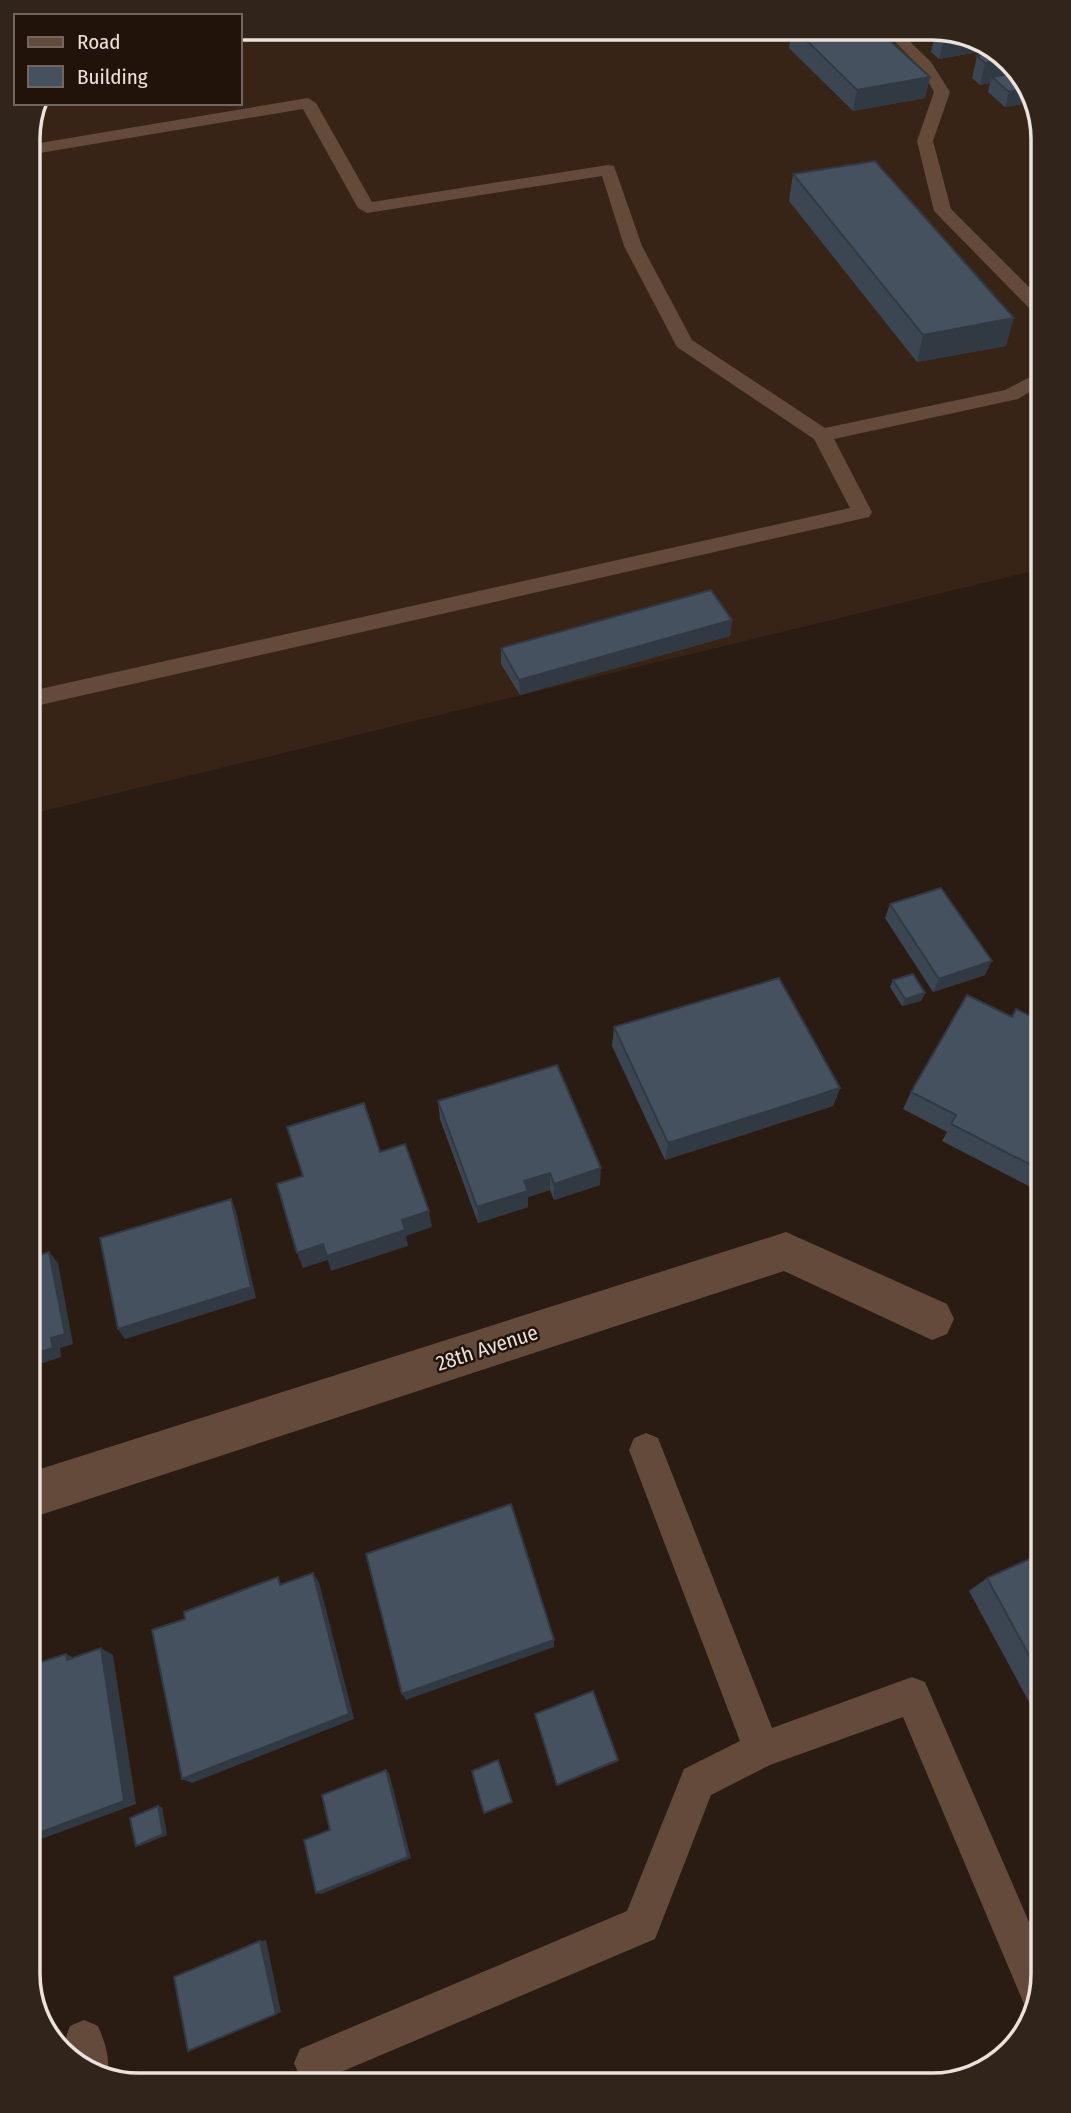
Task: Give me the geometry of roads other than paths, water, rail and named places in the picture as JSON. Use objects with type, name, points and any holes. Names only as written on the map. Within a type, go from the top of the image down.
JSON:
[{"type":"street","name":"28th Avenue","points":[[40,1492],[786,1251],[932,1319]]},
{"type":"lane","points":[[900,40],[926,65],[942,92],[925,141],[943,211],[1031,300]]},
{"type":"lane","points":[[40,148],[308,103],[367,208],[608,170],[633,246],[684,343],[822,435],[862,512],[40,697]]},
{"type":"lane","points":[[822,435],[1011,395],[1031,383]]},
{"type":"lane","points":[[646,1450],[762,1751]]},
{"type":"lane","points":[[314,2063],[641,1926],[697,1782],[762,1751],[912,1695],[1031,1941]]}]
